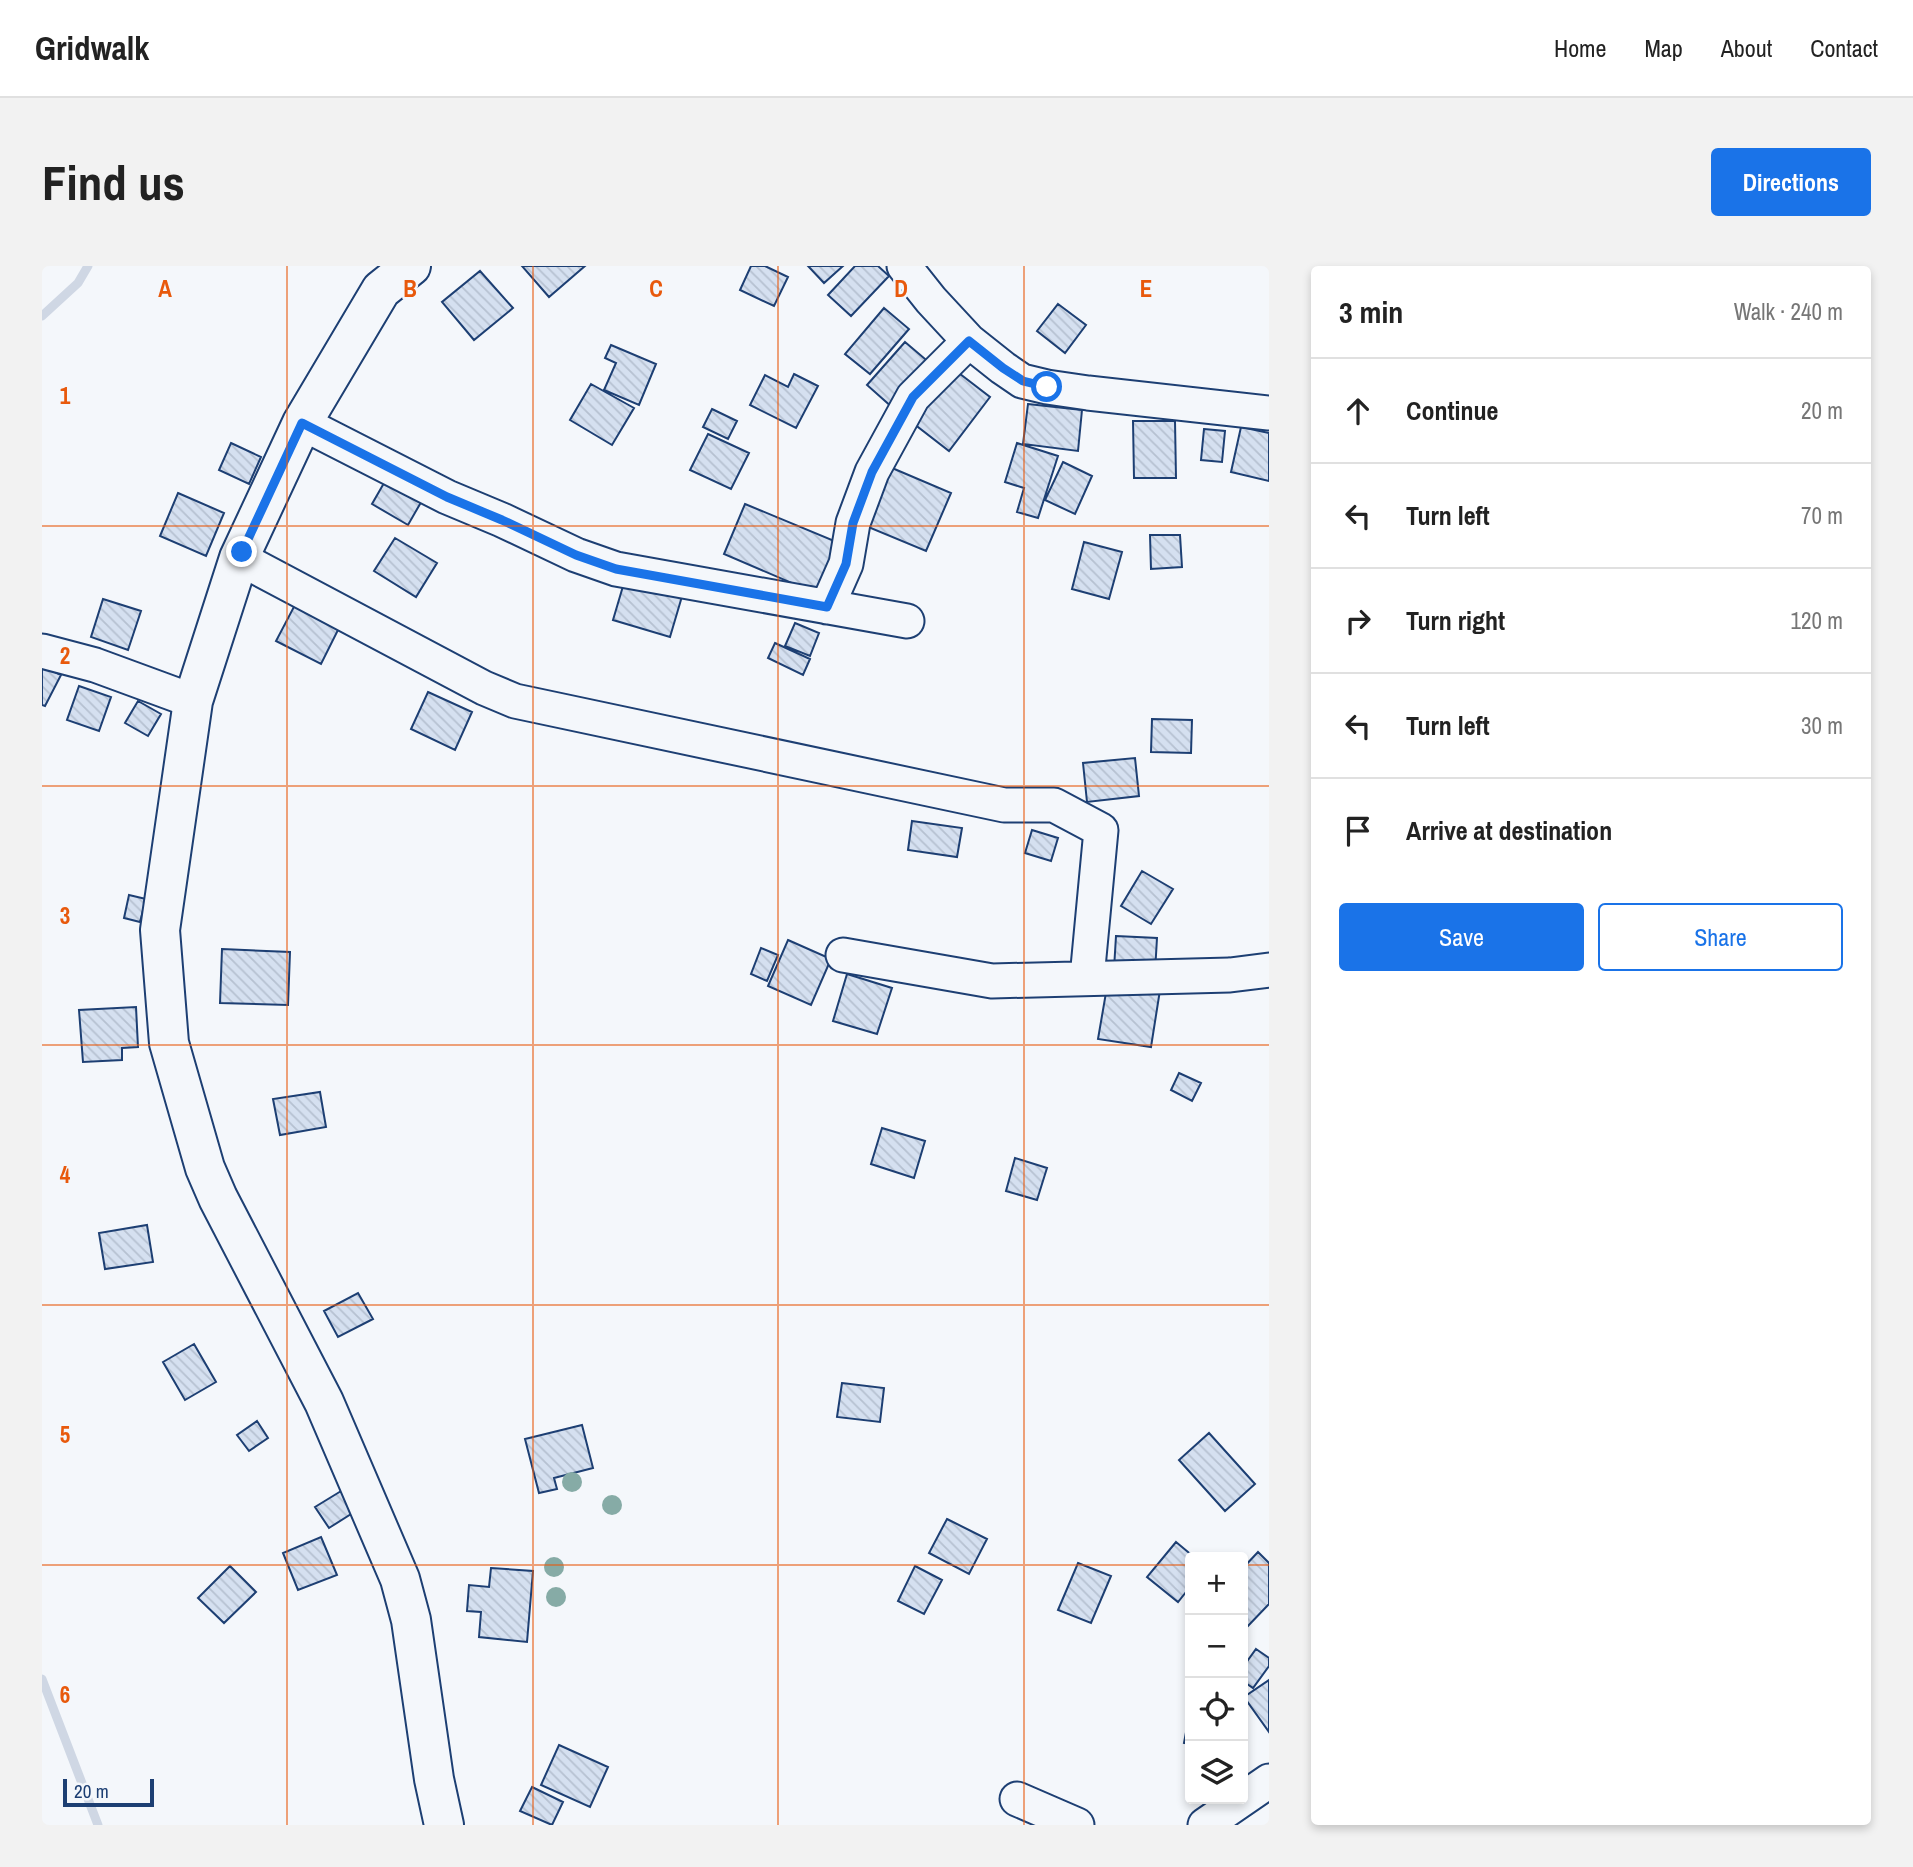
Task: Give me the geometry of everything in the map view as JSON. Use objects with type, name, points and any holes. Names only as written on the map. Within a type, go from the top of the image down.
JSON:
[{"type":"main road","points":[[411,266],[381,290],[302,423],[239,558],[193,701],[160,930],[169,1043],[205,1168],[224,1210],[324,1402],[400,1579],[411,1620],[434,1779],[444,1825]]},
{"type":"street","points":[[904,266],[969,341],[1023,381],[1047,387],[1269,413]]},
{"type":"street","points":[[827,607],[846,564],[853,523],[872,472],[913,397],[969,341]]},
{"type":"street","points":[[302,423],[447,497],[576,555],[616,569],[907,621]]},
{"type":"street","points":[[239,558],[484,688],[515,701],[1004,805],[1054,805],[1101,830],[1087,978]]},
{"type":"street","points":[[42,651],[95,665],[193,701]]},
{"type":"street","points":[[843,955],[992,981],[1230,975],[1269,970]]},
{"type":"street","points":[[1205,1825],[1269,1781]]},
{"type":"street","points":[[1017,1799],[1077,1825]]},
{"type":"building","points":[[522,266],[585,266],[549,297]]},
{"type":"building","points":[[751,266],[765,266],[788,277],[774,306],[740,290]]},
{"type":"building","points":[[808,266],[843,266],[824,283]]},
{"type":"building","points":[[855,266],[878,266],[889,276],[851,316],[828,295]]},
{"type":"building","points":[[480,271],[513,308],[474,340],[442,302]]},
{"type":"building","points":[[1058,304],[1086,325],[1065,353],[1037,331]]},
{"type":"building","points":[[884,308],[909,329],[870,374],[845,354]]},
{"type":"building","points":[[905,342],[931,364],[893,408],[867,385]]},
{"type":"building","points":[[611,345],[656,364],[639,405],[604,390],[616,363],[605,358]]},
{"type":"building","points":[[951,367],[990,397],[949,451],[909,420]]},
{"type":"building","points":[[794,374],[818,386],[796,428],[750,405],[765,375],[788,387]]},
{"type":"building","points":[[591,384],[634,408],[612,445],[570,420]]},
{"type":"building","points":[[1028,404],[1082,410],[1078,451],[1023,444]]},
{"type":"building","points":[[712,409],[737,421],[728,439],[703,427]]},
{"type":"building","points":[[1133,421],[1175,421],[1176,478],[1134,478]]},
{"type":"building","points":[[1241,427],[1269,433],[1269,481],[1231,472]]},
{"type":"building","points":[[1204,429],[1225,431],[1222,462],[1201,460]]},
{"type":"building","points":[[708,434],[749,453],[731,489],[690,470]]},
{"type":"building","points":[[231,443],[261,457],[249,484],[219,470]]},
{"type":"building","points":[[1017,443],[1058,456],[1038,518],[1017,512],[1024,488],[1005,482]]},
{"type":"building","points":[[1063,462],[1092,476],[1075,514],[1045,500]]},
{"type":"building","points":[[885,465],[951,493],[926,551],[861,524]]},
{"type":"building","points":[[388,476],[424,497],[408,525],[372,504]]},
{"type":"building","points":[[178,493],[224,513],[206,556],[160,536]]},
{"type":"building","points":[[745,504],[844,545],[822,596],[724,554]]},
{"type":"building","points":[[1150,535],[1180,535],[1182,567],[1151,569]]},
{"type":"building","points":[[395,538],[437,563],[416,597],[374,571]]},
{"type":"building","points":[[1084,542],[1122,552],[1109,599],[1072,589]]},
{"type":"building","points":[[626,576],[683,593],[670,637],[613,620]]},
{"type":"building","points":[[103,599],[141,611],[128,650],[91,637]]},
{"type":"building","points":[[297,601],[341,624],[321,664],[276,641]]},
{"type":"building","points":[[795,623],[819,633],[810,656],[785,646]]},
{"type":"building","points":[[775,643],[810,659],[803,675],[768,658]]},
{"type":"building","points":[[42,666],[61,675],[45,706],[42,705]]},
{"type":"building","points":[[79,686],[111,697],[99,731],[67,720]]},
{"type":"building","points":[[428,692],[472,712],[455,750],[411,729]]},
{"type":"building","points":[[138,701],[161,714],[148,736],[125,723]]},
{"type":"building","points":[[1152,719],[1192,720],[1191,753],[1151,752]]},
{"type":"building","points":[[1135,758],[1139,796],[1087,802],[1083,763]]},
{"type":"building","points":[[912,821],[962,828],[957,857],[908,850]]},
{"type":"building","points":[[1032,830],[1058,838],[1051,861],[1025,853]]},
{"type":"building","points":[[1142,871],[1173,889],[1151,924],[1121,906]]},
{"type":"building","points":[[129,895],[146,899],[140,922],[124,918]]},
{"type":"building","points":[[1116,936],[1157,938],[1155,972],[1114,969]]},
{"type":"building","points":[[788,940],[831,959],[811,1005],[768,986]]},
{"type":"building","points":[[761,948],[778,955],[767,981],[751,974]]},
{"type":"building","points":[[222,949],[290,952],[288,1005],[220,1003]]},
{"type":"building","points":[[847,974],[892,988],[877,1034],[833,1021]]},
{"type":"building","points":[[1108,981],[1160,990],[1151,1047],[1098,1039]]},
{"type":"building","points":[[136,1007],[138,1047],[122,1048],[122,1060],[83,1062],[79,1010]]},
{"type":"building","points":[[1179,1073],[1201,1083],[1192,1101],[1171,1090]]},
{"type":"building","points":[[320,1092],[326,1127],[280,1135],[273,1099]]},
{"type":"building","points":[[882,1128],[925,1141],[914,1178],[871,1164]]},
{"type":"building","points":[[1015,1158],[1047,1168],[1037,1200],[1006,1191]]},
{"type":"building","points":[[147,1225],[153,1262],[105,1269],[99,1233]]},
{"type":"building","points":[[358,1293],[373,1319],[338,1337],[324,1311]]},
{"type":"building","points":[[194,1344],[216,1382],[185,1400],[163,1362]]},
{"type":"building","points":[[842,1383],[884,1388],[880,1422],[837,1417]]},
{"type":"building","points":[[257,1421],[268,1438],[249,1451],[237,1435]]},
{"type":"building","points":[[582,1425],[593,1468],[554,1478],[557,1489],[539,1493],[525,1439]]},
{"type":"building","points":[[1209,1433],[1255,1484],[1225,1511],[1179,1460]]},
{"type":"building","points":[[346,1488],[359,1509],[329,1528],[315,1507]]},
{"type":"building","points":[[947,1519],[987,1539],[969,1574],[929,1553]]},
{"type":"building","points":[[321,1537],[337,1575],[298,1590],[283,1553]]},
{"type":"building","points":[[1176,1542],[1188,1552],[1185,1552],[1185,1593],[1178,1602],[1147,1577]]},
{"type":"building","points":[[1258,1552],[1269,1563],[1269,1604],[1248,1626],[1248,1615],[1248,1563]]},
{"type":"building","points":[[1078,1563],[1111,1576],[1091,1623],[1058,1610]]},
{"type":"building","points":[[230,1566],[256,1592],[224,1623],[198,1598]]},
{"type":"building","points":[[915,1566],[942,1580],[924,1614],[898,1601]]},
{"type":"building","points":[[491,1568],[533,1571],[527,1642],[479,1637],[481,1612],[467,1611],[469,1585],[489,1587]]},
{"type":"building","points":[[1256,1649],[1269,1658],[1269,1666],[1253,1688],[1248,1684],[1248,1660]]},
{"type":"building","points":[[1269,1680],[1269,1732],[1248,1703],[1248,1694]]},
{"type":"building","points":[[559,1745],[608,1767],[590,1807],[541,1785]]},
{"type":"building","points":[[532,1787],[563,1802],[552,1825],[520,1811]]},
{"type":"waterway","points":[[42,316],[78,283],[88,266]]},
{"type":"waterway","points":[[42,1679],[98,1825]]},
{"type":"route","points":[[242,552],[302,423],[447,497],[576,555],[616,569],[827,607],[846,564],[853,523],[872,472],[913,397],[969,341],[1023,381],[1047,387]]}]
